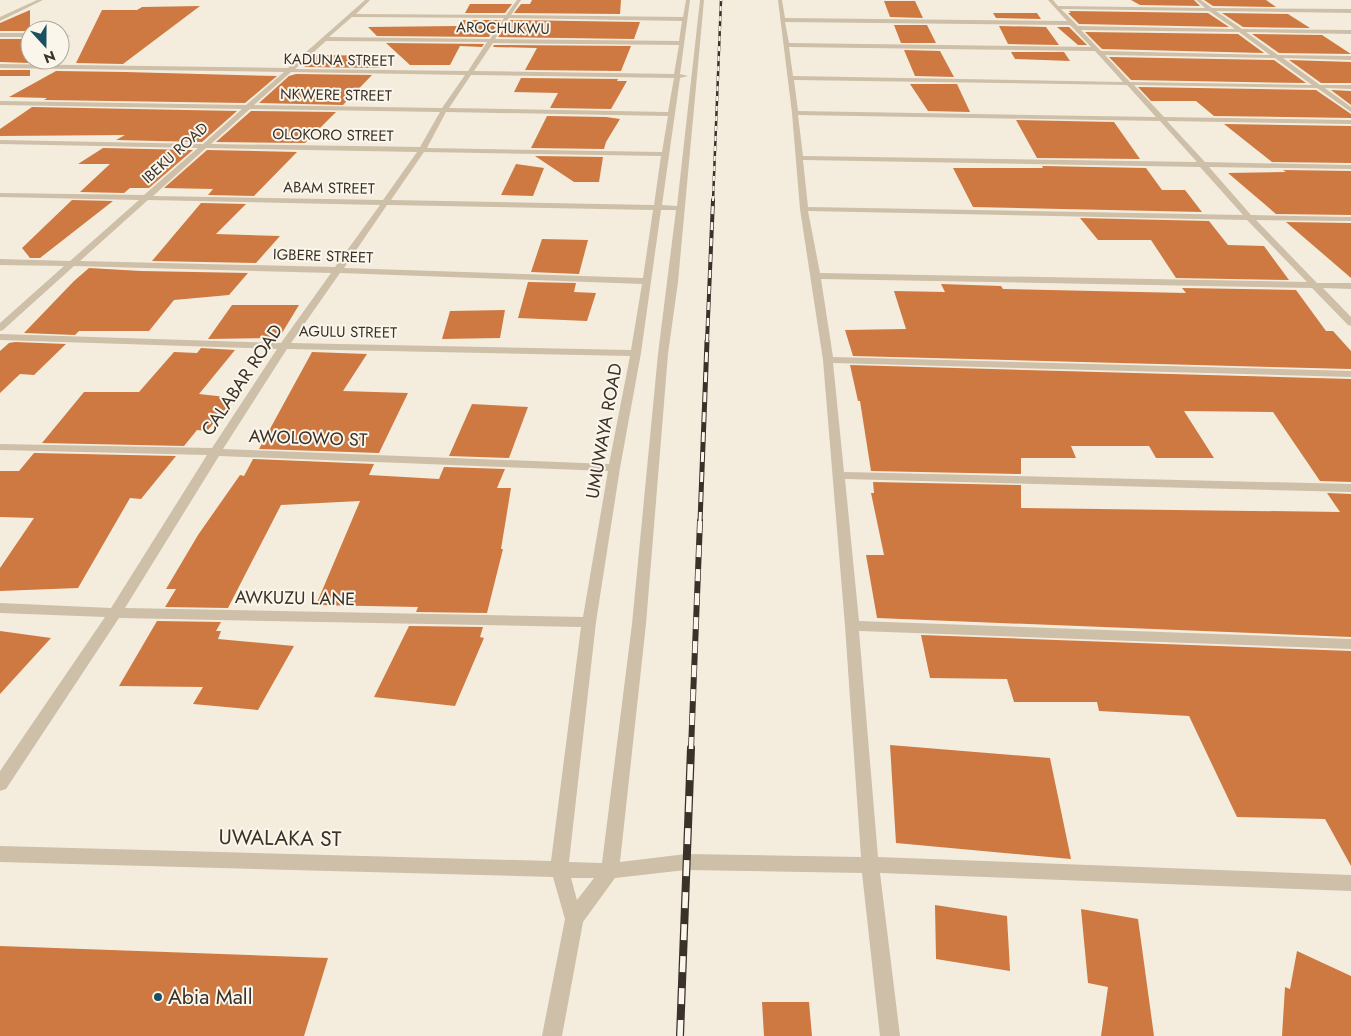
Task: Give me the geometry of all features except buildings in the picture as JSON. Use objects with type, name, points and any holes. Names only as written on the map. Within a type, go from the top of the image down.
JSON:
[{"type":"street","points":[[0,19],[41,0]]},
{"type":"street","name":"IBEKU ROAD","points":[[0,328],[368,0]]},
{"type":"street","name":"CALABAR ROAD","points":[[0,784],[115,613],[214,452],[284,346],[422,150],[446,109],[519,0]]},
{"type":"street","name":"UMUWAYA ROAD","points":[[559,868],[589,622],[614,468],[636,353],[688,0]]},
{"type":"street","points":[[552,1036],[574,919],[610,871],[641,604],[663,354],[674,282],[702,0]]},
{"type":"street","points":[[780,0],[791,78],[804,209],[828,360],[840,475],[870,865],[890,1036]]},
{"type":"street","points":[[1050,0],[1130,84],[1250,218],[1351,323]]},
{"type":"street","points":[[1198,0],[1351,110]]},
{"type":"street","points":[[1057,7],[1351,11]]},
{"type":"street","points":[[0,11],[16,12]]},
{"type":"street","points":[[350,15],[686,19]]},
{"type":"street","points":[[783,20],[1351,32]]},
{"type":"street","points":[[0,35],[20,35]]},
{"type":"street","name":"AROCHUKWU","points":[[323,39],[682,42]]},
{"type":"street","points":[[786,45],[1351,58]]},
{"type":"street","name":"KADUNA STREET","points":[[0,66],[289,72],[694,76]]},
{"type":"street","points":[[791,78],[1351,87]]},
{"type":"street","name":"NKWERE STREET","points":[[0,102],[672,114]]},
{"type":"street","points":[[795,114],[1351,122]]},
{"type":"street","name":"OLOKORO STREET","points":[[0,142],[666,154]]},
{"type":"street","points":[[798,158],[1351,167]]},
{"type":"street","name":"ABAM STREET","points":[[0,195],[681,208]]},
{"type":"street","points":[[804,209],[1351,219]]},
{"type":"street","name":"IGBERE STREET","points":[[0,262],[337,270],[646,281]]},
{"type":"street","points":[[816,276],[1351,286]]},
{"type":"street","name":"AGULU STREET","points":[[0,337],[284,346],[636,353]]},
{"type":"street","points":[[828,360],[1351,374]]},
{"type":"street","name":"AWOLOWO ST","points":[[0,447],[214,452],[614,468]]},
{"type":"street","points":[[840,475],[1351,488]]},
{"type":"street","name":"AWKUZU LANE","points":[[0,608],[115,613],[589,622]]},
{"type":"street","points":[[852,626],[1351,644]]},
{"type":"street","name":"UWALAKA ST","points":[[0,854],[559,868],[610,871],[686,862],[870,865],[1351,883]]},
{"type":"street","points":[[559,868],[574,919]]},
{"type":"railway","points":[[713,201],[721,0]]},
{"type":"railway","points":[[707,342],[713,200]]},
{"type":"railway","points":[[700,522],[707,341]]},
{"type":"railway","points":[[691,749],[700,521]]},
{"type":"railway","points":[[680,1036],[691,748]]},
{"type":"place","name":"Abia Mall","points":[[158,997]]}]
